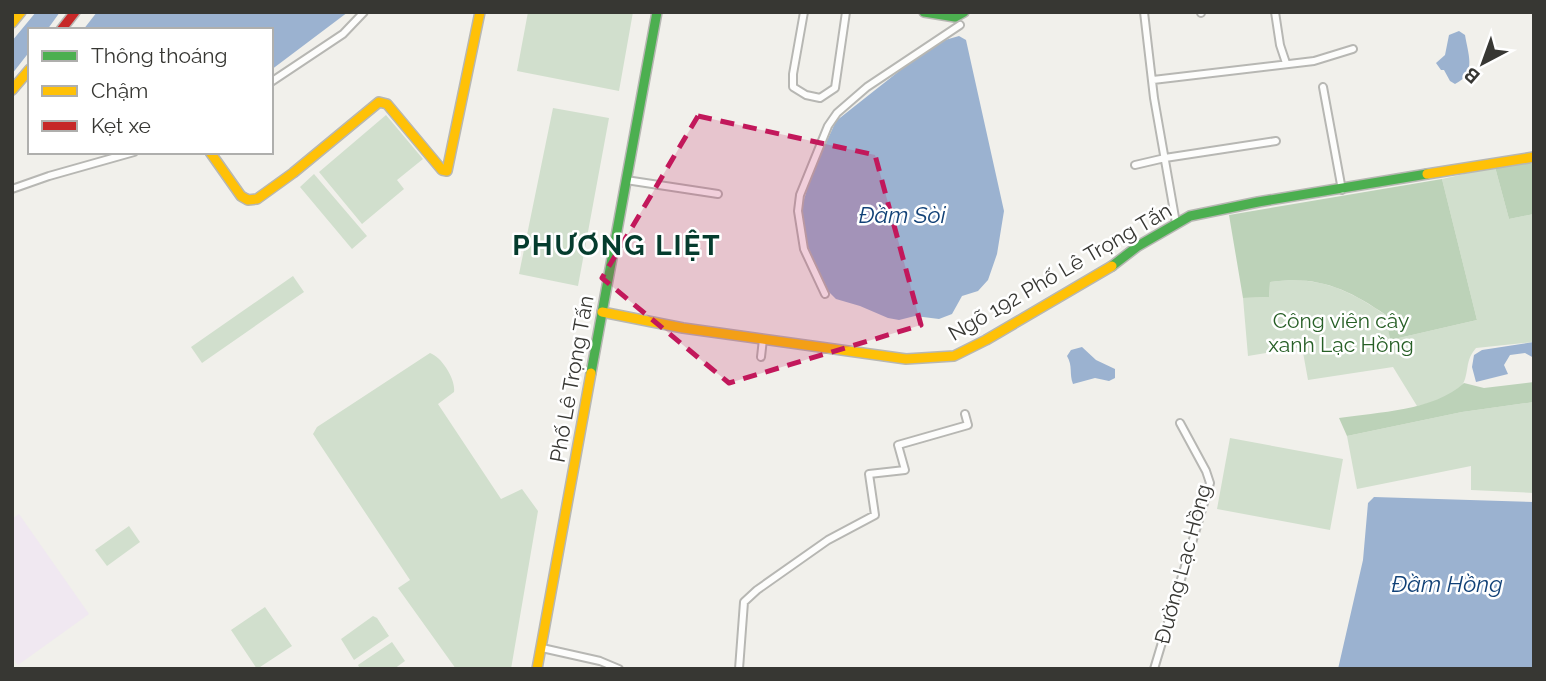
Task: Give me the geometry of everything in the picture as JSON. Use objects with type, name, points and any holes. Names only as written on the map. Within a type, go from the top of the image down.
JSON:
[{"type":"street","points":[[12,23],[21,12]]},
{"type":"street","points":[[63,28],[75,12]]},
{"type":"street","points":[[273,81],[343,34],[364,12]]},
{"type":"street","points":[[211,154],[241,196],[248,200],[257,200],[379,102],[387,104],[442,170],[447,171],[450,167],[480,12]]},
{"type":"street","name":"Phố Lê Trọng Tấn","points":[[537,669],[657,12]]},
{"type":"street","points":[[804,12],[793,86],[806,95],[820,98],[835,88],[846,12]]},
{"type":"street","points":[[924,12],[956,17],[964,12]]},
{"type":"street","points":[[1144,12],[1176,222]]},
{"type":"street","points":[[1275,12],[1286,63]]},
{"type":"street","points":[[825,294],[804,249],[798,211],[800,195],[828,126],[837,113],[867,87],[960,25]]},
{"type":"street","points":[[1153,80],[1314,61],[1353,50]]},
{"type":"street","points":[[12,90],[28,71]]},
{"type":"street","points":[[1323,87],[1342,190]]},
{"type":"street","points":[[1135,165],[1276,141]]},
{"type":"street","points":[[12,190],[48,176],[127,154]]},
{"type":"street","name":"Ngõ 192 Phố Lê Trọng Tấn","points":[[602,312],[683,328],[906,359],[954,356],[1126,257],[1138,246],[1176,222],[1212,211],[1534,157]]},
{"type":"street","points":[[626,180],[718,194]]},
{"type":"street","points":[[761,357],[763,339]]},
{"type":"street","points":[[739,669],[744,602],[828,540],[875,515],[869,474],[905,470],[898,445],[968,425],[965,414]]},
{"type":"street","name":"Đường Lạc Hồng","points":[[1154,669],[1210,483],[1180,423]]},
{"type":"street","points":[[541,648],[600,661],[619,669]]},
{"type":"highlighted area","points":[[698,116],[875,155],[921,325],[729,383],[602,278]]},
{"type":"shaded area","points":[[19,514],[89,614],[18,665],[12,657],[12,519]]},
{"type":"green space","points":[[528,12],[633,12],[619,91],[517,71]]},
{"type":"green space","points":[[553,108],[609,118],[578,286],[519,274]]},
{"type":"green space","points":[[386,115],[423,159],[397,180],[404,189],[362,224],[319,172]]},
{"type":"green space","points":[[1521,161],[1534,164],[1534,214],[1509,219],[1495,167]]},
{"type":"green space","name":"Công viên cây xanh Lạc Hồng","points":[[1495,167],[1509,219],[1534,214],[1534,342],[1476,348],[1469,360],[1465,379],[1457,390],[1445,398],[1417,406],[1393,367],[1308,380],[1302,347],[1248,356],[1243,298],[1269,297],[1270,282],[1287,280],[1318,283],[1359,298],[1387,316],[1390,340],[1477,320],[1442,179]]},
{"type":"green space","points":[[314,174],[367,236],[352,249],[300,187]]},
{"type":"green space","points":[[1442,179],[1477,320],[1390,340],[1386,315],[1359,298],[1332,286],[1303,281],[1270,282],[1269,297],[1243,298],[1229,215]]},
{"type":"green space","points":[[293,276],[304,292],[202,363],[191,347]]},
{"type":"green space","points":[[430,353],[443,364],[454,387],[454,392],[438,404],[501,499],[522,489],[538,511],[511,669],[456,669],[398,588],[410,580],[313,434],[317,427]]},
{"type":"green space","points":[[1534,382],[1534,402],[1462,412],[1347,436],[1339,418],[1422,405],[1452,392],[1464,383],[1484,388]]},
{"type":"green space","points":[[1534,402],[1534,493],[1471,490],[1471,466],[1357,489],[1347,436],[1462,412]]},
{"type":"green space","points":[[1230,438],[1343,459],[1330,530],[1217,509]]},
{"type":"green space","points":[[129,526],[140,542],[107,566],[95,550]]},
{"type":"green space","points":[[265,607],[292,646],[257,669],[231,630]]},
{"type":"green space","points":[[373,616],[389,636],[354,660],[341,639]]},
{"type":"green space","points":[[392,642],[405,661],[394,669],[360,669],[358,665]]},
{"type":"water","points":[[36,12],[60,12],[48,28],[28,28],[28,54],[12,74],[12,41]]},
{"type":"water","points":[[97,12],[348,12],[273,68],[273,28],[85,28]]},
{"type":"water","points":[[1459,31],[1465,35],[1469,69],[1462,80],[1455,84],[1436,63],[1445,55],[1449,35]]},
{"type":"water","name":"Đầm Sòi","points":[[959,36],[966,40],[1004,211],[997,254],[988,280],[978,291],[962,296],[952,314],[939,319],[915,316],[899,320],[888,318],[836,299],[827,290],[805,240],[803,203],[811,176],[836,121],[903,68],[945,40]]},
{"type":"water","points":[[1534,342],[1534,358],[1525,353],[1510,355],[1504,365],[1508,374],[1476,382],[1472,367],[1474,355],[1482,350]]},
{"type":"water","points":[[1082,347],[1096,360],[1115,369],[1115,378],[1109,381],[1095,378],[1073,384],[1067,356],[1071,350]]},
{"type":"water","name":"Đầm Hồng","points":[[1374,497],[1534,502],[1534,669],[1338,669],[1363,560],[1368,503]]},
{"type":"traffic: fast","points":[[591,373],[657,12]]},
{"type":"traffic: fast","points":[[924,12],[955,17],[964,12]]},
{"type":"traffic: fast","points":[[1112,266],[1138,246],[1190,216],[1427,174]]},
{"type":"traffic: slow","points":[[12,23],[21,12]]},
{"type":"traffic: slow","points":[[211,154],[241,196],[248,200],[257,199],[379,102],[387,104],[442,170],[447,171],[480,12]]},
{"type":"traffic: slow","points":[[12,90],[28,71]]},
{"type":"traffic: slow","points":[[1427,174],[1534,157]]},
{"type":"traffic: slow","points":[[602,312],[683,328],[906,359],[954,356],[1112,266]]},
{"type":"traffic: slow","points":[[537,669],[591,373]]},
{"type":"traffic: jam","points":[[63,28],[75,12]]},
{"type":"district","name":"PHƯƠNG LIỆT","points":[[617,245]]}]
